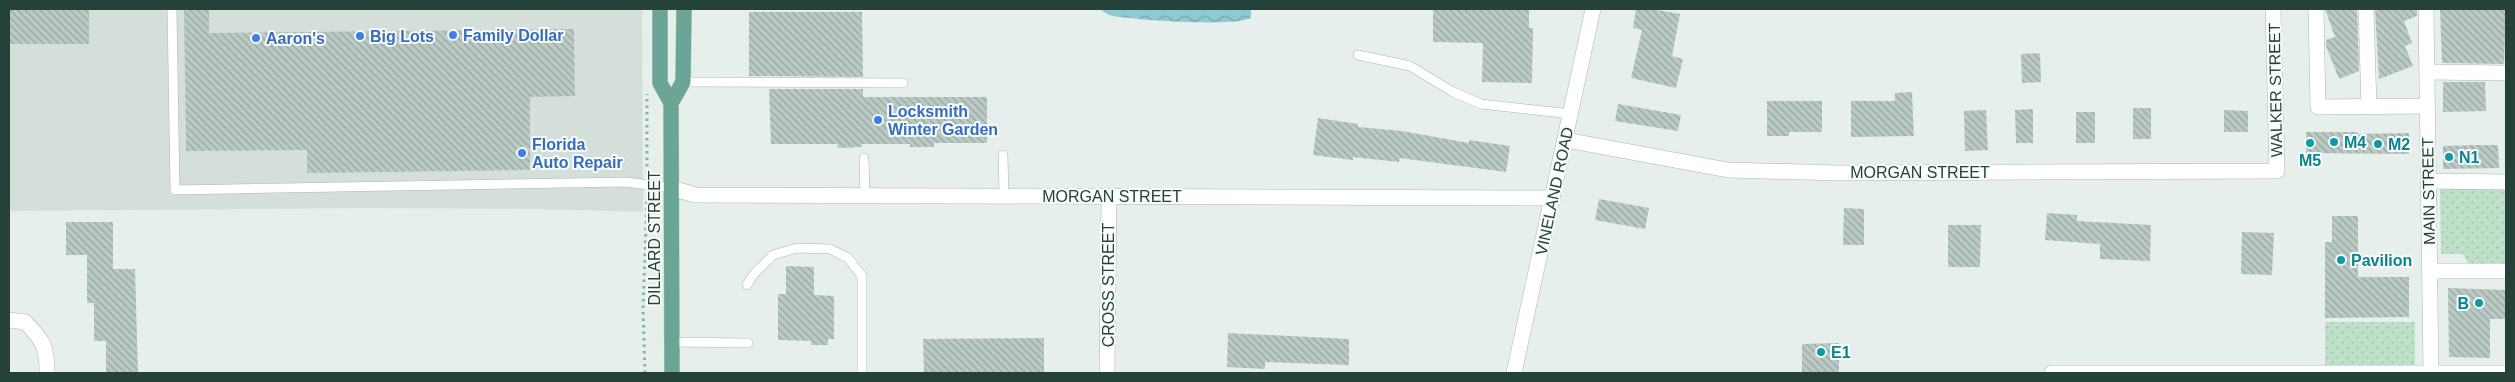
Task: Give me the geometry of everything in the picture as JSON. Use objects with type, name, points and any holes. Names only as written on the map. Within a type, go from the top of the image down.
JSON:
[{"type":"main road","name":"DILLARD STREET","points":[[660,9],[660,83],[671,104],[672,373]]},
{"type":"main road","name":"DILLARD STREET","points":[[671,104],[683,82],[684,9]]},
{"type":"street","name":"VINELAND ROAD","points":[[1514,373],[1593,9]]},
{"type":"street","name":"WALKER STREET","points":[[2273,9],[2276,171]]},
{"type":"street","points":[[2316,9],[2318,107],[2426,106]]},
{"type":"street","points":[[2366,9],[2369,107]]},
{"type":"street","name":"MAIN STREET","points":[[2426,9],[2431,373]]},
{"type":"street","points":[[2426,72],[2506,73]]},
{"type":"street","name":"MORGAN STREET","points":[[1566,140],[1728,170],[1838,172],[2276,171]]},
{"type":"street","points":[[2428,181],[2506,182]]},
{"type":"street","name":"MORGAN STREET","points":[[672,188],[695,196],[1553,198]]},
{"type":"street","name":"CROSS STREET","points":[[1107,373],[1109,196]]},
{"type":"street","points":[[2430,271],[2506,271]]},
{"type":"street","points":[[9,320],[26,322],[39,336],[47,350],[47,373]]},
{"type":"street","points":[[2052,373],[2506,373]]},
{"type":"lane","points":[[172,9],[176,190],[626,182],[672,188]]},
{"type":"lane","points":[[1358,55],[1410,66],[1453,92],[1481,104],[1571,114]]},
{"type":"lane","points":[[683,82],[903,84]]},
{"type":"lane","points":[[1003,156],[1004,196]]},
{"type":"lane","points":[[864,158],[865,196]]},
{"type":"lane","points":[[747,285],[753,275],[773,255],[798,248],[830,249],[848,258],[862,276],[862,373]]},
{"type":"lane","points":[[672,342],[748,343]]},
{"type":"shaded area","points":[[9,9],[642,9],[643,212],[540,209],[363,208],[9,211]]},
{"type":"green space","points":[[2440,187],[2506,189],[2506,264],[2468,263],[2463,254],[2441,254]]},
{"type":"green space","points":[[2325,322],[2415,322],[2415,365],[2325,365]]},
{"type":"water","points":[[1100,9],[1251,9],[1251,18],[1225,22],[1162,21],[1113,16]]},
{"type":"building","points":[[9,9],[89,9],[89,44],[9,44]]},
{"type":"building","points":[[184,9],[209,9],[209,33],[574,29],[575,96],[530,97],[530,170],[307,173],[307,150],[186,151]]},
{"type":"building","points":[[1433,9],[1529,9],[1529,28],[1533,28],[1532,83],[1482,82],[1483,43],[1433,42]]},
{"type":"building","points":[[1636,9],[1651,9],[1680,14],[1672,56],[1683,59],[1676,88],[1631,78],[1642,30],[1633,28]]},
{"type":"building","points":[[2325,9],[2357,9],[2359,71],[2339,79],[2326,46],[2326,40],[2335,37]]},
{"type":"building","points":[[2375,9],[2417,9],[2417,16],[2404,21],[2412,43],[2405,46],[2413,66],[2379,79]]},
{"type":"building","points":[[2440,9],[2506,9],[2504,64],[2442,63]]},
{"type":"building","points":[[749,12],[862,12],[863,77],[749,76]]},
{"type":"building","points":[[2040,53],[2041,82],[2022,83],[2021,54]]},
{"type":"building","points":[[2443,82],[2485,82],[2486,111],[2443,112]]},
{"type":"building","name":"Locksmith Winter Garden","points":[[769,89],[863,89],[863,97],[987,97],[987,143],[934,143],[934,147],[910,147],[910,144],[862,144],[862,147],[838,148],[837,144],[771,144]]},
{"type":"building","points":[[1912,92],[1914,136],[1851,137],[1851,101],[1895,101],[1895,93]]},
{"type":"building","points":[[1767,101],[1822,101],[1822,132],[1789,132],[1789,136],[1767,136]]},
{"type":"building","points":[[1618,104],[1681,115],[1678,131],[1615,121]]},
{"type":"building","points":[[2133,108],[2151,108],[2151,139],[2133,139]]},
{"type":"building","points":[[2033,109],[2033,143],[2016,143],[2015,110]]},
{"type":"building","points":[[1986,110],[1988,150],[1965,151],[1964,111]]},
{"type":"building","points":[[2224,110],[2248,111],[2248,132],[2224,132]]},
{"type":"building","points":[[2076,112],[2095,112],[2095,143],[2076,143]]},
{"type":"building","points":[[1318,118],[1358,124],[1358,127],[1402,131],[1469,143],[1469,140],[1510,146],[1506,172],[1400,158],[1399,162],[1353,157],[1353,160],[1313,155]]},
{"type":"building","points":[[2306,132],[2409,133],[2409,154],[2306,153]]},
{"type":"building","points":[[2498,145],[2499,168],[2443,169],[2443,146]]},
{"type":"building","points":[[1599,199],[1649,208],[1645,229],[1595,220]]},
{"type":"building","points":[[1844,208],[1864,209],[1864,245],[1843,245]]},
{"type":"building","points":[[2047,213],[2077,215],[2077,221],[2151,225],[2150,261],[2100,259],[2100,244],[2045,240]]},
{"type":"building","name":"Pavilion","points":[[2332,216],[2358,216],[2358,277],[2409,277],[2409,317],[2325,318],[2325,242],[2332,242]]},
{"type":"building","points":[[66,222],[113,222],[113,269],[135,269],[138,373],[106,373],[106,341],[94,341],[94,303],[87,303],[87,255],[66,255]]},
{"type":"building","points":[[1948,225],[1981,225],[1980,267],[1948,267]]},
{"type":"building","points":[[2242,232],[2274,233],[2272,275],[2241,274]]},
{"type":"building","points":[[786,266],[814,267],[814,295],[834,296],[834,339],[828,339],[828,345],[811,345],[811,341],[778,340],[778,294],[786,294]]},
{"type":"building","points":[[2448,288],[2506,290],[2506,319],[2490,319],[2490,358],[2449,357]]},
{"type":"building","points":[[1228,333],[1349,339],[1349,365],[1265,362],[1265,369],[1227,367]]},
{"type":"building","points":[[1044,338],[1044,373],[924,373],[923,339]]},
{"type":"building","points":[[1839,343],[1839,373],[1802,373],[1802,344]]},
{"type":"place","name":"Family Dollar","points":[[453,35]]},
{"type":"place","name":"Big Lots","points":[[360,36]]},
{"type":"place","name":"Aaron's","points":[[256,38]]},
{"type":"place","name":"Locksmith Winter Garden","points":[[878,120]]},
{"type":"place","name":"M4","points":[[2334,142]]},
{"type":"place","name":"M5","points":[[2310,143]]},
{"type":"place","name":"M2","points":[[2378,144]]},
{"type":"place","name":"Florida Auto Repair","points":[[522,153]]},
{"type":"place","name":"N1","points":[[2449,157]]},
{"type":"place","name":"Pavilion","points":[[2341,260]]},
{"type":"place","name":"B","points":[[2479,303]]},
{"type":"place","name":"E1","points":[[1821,352]]}]
